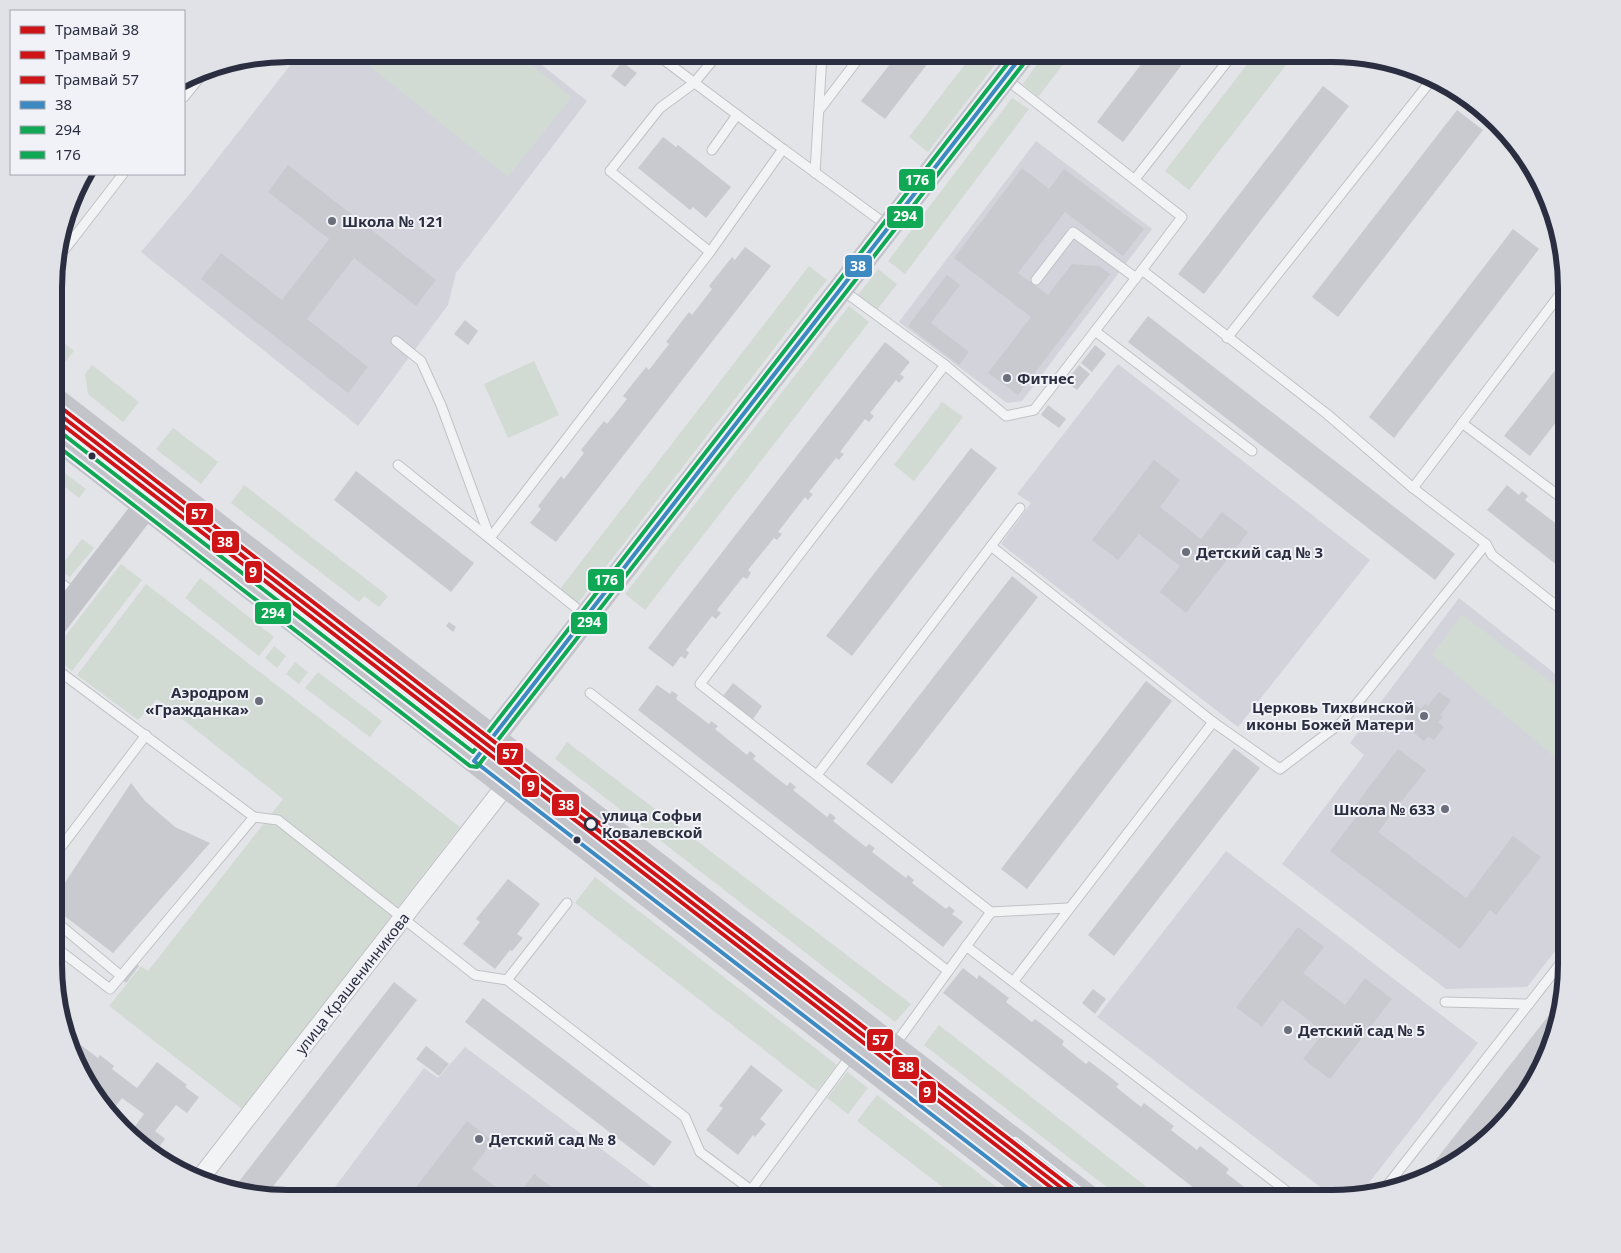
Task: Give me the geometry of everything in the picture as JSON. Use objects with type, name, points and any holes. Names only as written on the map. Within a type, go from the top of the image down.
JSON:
[{"type":"main road","points":[[474,761],[1017,62]]},
{"type":"main road","points":[[62,405],[1078,1190]]},
{"type":"main road","points":[[62,441],[1029,1190]]},
{"type":"main road","points":[[62,615],[164,483]]},
{"type":"street","name":"улица Крашенинникова","points":[[204,1174],[506,785]]},
{"type":"lane","points":[[666,62],[889,226]]},
{"type":"lane","points":[[710,252],[610,171],[660,108],[694,84],[712,62]]},
{"type":"lane","points":[[815,172],[822,62]]},
{"type":"lane","points":[[820,109],[856,62]]},
{"type":"lane","points":[[1135,179],[1227,62]]},
{"type":"lane","points":[[841,289],[945,365],[1006,416],[1034,410],[1136,278],[1182,217],[1004,78]]},
{"type":"lane","points":[[185,97],[196,83]]},
{"type":"lane","points":[[1227,338],[1428,84]]},
{"type":"lane","points":[[712,150],[737,115]]},
{"type":"lane","points":[[490,538],[710,252],[784,149]]},
{"type":"lane","points":[[66,247],[122,175]]},
{"type":"lane","points":[[1036,280],[1073,232],[1136,278]]},
{"type":"lane","points":[[68,237],[72,240]]},
{"type":"lane","points":[[1142,270],[1327,414],[1413,488],[1486,544],[1492,555],[1558,607]]},
{"type":"lane","points":[[1413,488],[1558,297]]},
{"type":"lane","points":[[1095,331],[1252,451]]},
{"type":"lane","points":[[396,341],[421,361],[442,405],[490,538]]},
{"type":"lane","points":[[945,365],[700,684],[991,912],[1068,908]]},
{"type":"lane","points":[[1462,423],[1558,495]]},
{"type":"lane","points":[[398,465],[587,617]]},
{"type":"lane","points":[[817,775],[1020,508]]},
{"type":"lane","points":[[991,546],[1212,722],[1280,769],[1342,722],[1486,544]]},
{"type":"lane","points":[[62,584],[77,596]]},
{"type":"lane","points":[[62,673],[254,816],[278,820],[475,975],[507,980],[685,1117],[700,1152],[751,1190],[852,1054]]},
{"type":"lane","points":[[590,693],[948,971]]},
{"type":"lane","points":[[1013,982],[1212,722]]},
{"type":"lane","points":[[62,845],[146,735]]},
{"type":"lane","points":[[62,952],[110,989],[254,816]]},
{"type":"lane","points":[[507,980],[567,903]]},
{"type":"lane","points":[[893,1046],[991,912]]},
{"type":"lane","points":[[62,927],[121,976]]},
{"type":"lane","points":[[966,946],[1285,1190]]},
{"type":"lane","points":[[1389,1183],[1558,967]]},
{"type":"lane","points":[[1445,1002],[1529,1004]]},
{"type":"shaded area","name":"Школа № 121","points":[[293,62],[538,62],[587,101],[456,273],[448,305],[358,426],[141,252],[193,190]]},
{"type":"shaded area","points":[[364,62],[527,62],[572,97],[508,177]]},
{"type":"shaded area","points":[[967,62],[997,62],[928,152],[909,137]]},
{"type":"shaded area","points":[[1038,62],[1065,62],[1038,97],[1023,84]]},
{"type":"shaded area","points":[[1249,62],[1289,62],[1189,190],[1165,171]]},
{"type":"shaded area","points":[[1012,98],[1029,109],[905,274],[888,261]]},
{"type":"shaded area","points":[[1036,141],[1152,229],[1022,401],[1007,403],[899,322]]},
{"type":"shaded area","points":[[809,266],[827,280],[578,603],[560,589]]},
{"type":"shaded area","points":[[878,269],[897,284],[877,310],[858,295]]},
{"type":"shaded area","points":[[849,306],[869,322],[645,610],[625,594]]},
{"type":"shaded area","points":[[62,341],[74,351],[66,361],[62,361]]},
{"type":"shaded area","points":[[534,361],[559,415],[508,438],[484,384]]},
{"type":"shaded area","name":"Детский сад № 3","points":[[1118,364],[1370,560],[1238,727],[1001,544],[1031,503],[1017,494]]},
{"type":"shaded area","points":[[92,365],[139,402],[123,422],[88,394],[85,374]]},
{"type":"shaded area","points":[[942,402],[963,417],[914,481],[894,465]]},
{"type":"shaded area","points":[[173,428],[218,462],[201,484],[156,449]]},
{"type":"shaded area","points":[[62,471],[86,489],[79,498],[62,485]]},
{"type":"shaded area","points":[[244,485],[388,596],[379,607],[364,596],[359,602],[231,503]]},
{"type":"shaded area","points":[[82,539],[94,548],[70,577],[62,572],[62,565]]},
{"type":"shaded area","points":[[121,564],[142,580],[72,671],[62,661],[62,640]]},
{"type":"shaded area","points":[[200,578],[274,637],[259,656],[185,598]]},
{"type":"shaded area","points":[[146,584],[460,827],[242,1109],[109,1006],[141,966],[148,971],[283,799],[157,699],[138,720],[77,675]]},
{"type":"shaded area","name":"Школа № 633","points":[[1459,598],[1558,676],[1558,947],[1527,987],[1446,989],[1282,864],[1364,755],[1350,743]]},
{"type":"shaded area","points":[[1462,614],[1558,688],[1558,760],[1432,655]]},
{"type":"shaded area","points":[[274,646],[286,656],[277,668],[265,658]]},
{"type":"shaded area","points":[[295,662],[308,672],[299,684],[286,674]]},
{"type":"shaded area","points":[[318,672],[382,721],[370,737],[305,688]]},
{"type":"shaded area","points":[[567,742],[911,1004],[895,1022],[555,759]]},
{"type":"shaded area","name":"Детский сад № 5","points":[[1226,851],[1478,1043],[1365,1188],[1324,1190],[1097,1017]]},
{"type":"shaded area","points":[[595,877],[837,1065],[817,1091],[575,903]]},
{"type":"shaded area","points":[[939,1025],[1150,1190],[1110,1190],[924,1045]]},
{"type":"shaded area","name":"Детский сад № 8","points":[[465,1047],[656,1190],[333,1190],[424,1068],[438,1078]]},
{"type":"shaded area","points":[[847,1072],[868,1088],[848,1114],[827,1098]]},
{"type":"shaded area","points":[[877,1095],[1000,1190],[946,1190],[857,1121]]},
{"type":"building","points":[[622,62],[637,73],[625,87],[611,76]]},
{"type":"building","points":[[892,62],[929,62],[885,119],[861,101]]},
{"type":"building","points":[[1143,62],[1184,62],[1123,142],[1097,122]]},
{"type":"building","points":[[1323,86],[1349,106],[1204,294],[1178,274]]},
{"type":"building","points":[[1457,110],[1483,130],[1338,317],[1312,297]]},
{"type":"building","points":[[663,137],[676,147],[678,145],[731,187],[706,218],[693,207],[690,210],[638,168]]},
{"type":"building","points":[[288,165],[436,280],[416,306],[354,258],[307,319],[368,367],[348,393],[201,279],[221,253],[282,300],[329,239],[268,192]]},
{"type":"building","points":[[1022,168],[1049,189],[1064,169],[1144,229],[1123,256],[1065,212],[1018,273],[1048,295],[1072,264],[1099,266],[1110,274],[1018,395],[988,373],[1031,317],[954,258]]},
{"type":"building","points":[[1513,229],[1539,249],[1394,438],[1369,417]]},
{"type":"building","points":[[745,247],[771,266],[556,542],[530,523],[541,509],[538,506],[561,476],[564,479],[584,453],[581,450],[604,421],[607,424],[627,399],[623,396],[646,367],[649,370],[669,344],[666,342],[689,312],[692,315],[712,289],[709,286],[732,257],[735,260]]},
{"type":"building","points":[[947,275],[960,285],[931,323],[969,352],[959,365],[908,326]]},
{"type":"building","points":[[1148,316],[1455,554],[1435,580],[1128,342]]},
{"type":"building","points":[[465,320],[478,331],[468,345],[454,334]]},
{"type":"building","points":[[885,342],[910,362],[900,374],[904,377],[899,383],[896,380],[870,413],[874,416],[869,422],[865,419],[840,452],[844,454],[839,460],[836,458],[809,492],[813,494],[808,500],[805,497],[778,532],[782,534],[777,540],[774,538],[748,570],[751,573],[747,579],[743,577],[717,610],[721,613],[716,619],[712,616],[686,650],[689,653],[685,659],[681,656],[673,667],[648,648]]},
{"type":"building","points":[[1095,345],[1106,354],[1092,372],[1081,363]]},
{"type":"building","points":[[1079,365],[1090,374],[1077,390],[1066,382]]},
{"type":"building","points":[[1558,367],[1558,420],[1530,456],[1504,436]]},
{"type":"building","points":[[1048,405],[1066,419],[1059,428],[1041,415]]},
{"type":"building","points":[[971,448],[997,468],[852,656],[826,636]]},
{"type":"building","points":[[1154,460],[1180,480],[1160,507],[1201,539],[1222,512],[1248,532],[1186,613],[1160,592],[1180,566],[1139,534],[1118,560],[1092,540]]},
{"type":"building","points":[[356,471],[474,563],[451,592],[334,500]]},
{"type":"building","points":[[1507,485],[1519,495],[1522,491],[1528,496],[1525,500],[1558,525],[1558,566],[1487,510]]},
{"type":"building","points":[[1012,576],[1038,597],[892,784],[866,764]]},
{"type":"building","points":[[449,622],[456,627],[453,632],[446,626]]},
{"type":"building","points":[[1146,681],[1172,701],[1027,889],[1001,869]]},
{"type":"building","points":[[733,683],[762,706],[753,719],[723,696]]},
{"type":"building","points":[[657,685],[670,694],[672,691],[678,695],[676,699],[709,724],[711,721],[718,726],[715,729],[747,755],[750,751],[756,756],[753,759],[787,786],[790,782],[796,787],[793,790],[827,817],[830,813],[836,818],[833,821],[866,847],[869,844],[875,848],[872,852],[906,878],[908,875],[914,880],[912,883],[946,909],[949,906],[955,911],[952,914],[963,922],[943,947],[638,710]]},
{"type":"building","name":"Церковь Тихвинской иконы Божей Матери","points":[[1439,692],[1451,700],[1440,715],[1443,717],[1438,722],[1444,727],[1434,740],[1428,736],[1424,741],[1407,727],[1411,722],[1405,718],[1415,705],[1421,709],[1425,704],[1428,706]]},
{"type":"building","points":[[1234,748],[1260,768],[1114,956],[1088,935]]},
{"type":"building","points":[[1398,749],[1426,770],[1378,832],[1466,898],[1513,836],[1541,857],[1496,915],[1490,910],[1460,949],[1330,851],[1360,812],[1354,807]]},
{"type":"building","points":[[131,783],[145,801],[175,827],[210,843],[113,953],[62,914],[62,887]]},
{"type":"building","points":[[508,879],[540,904],[517,934],[523,938],[512,951],[510,950],[495,969],[463,944],[480,922],[476,919]]},
{"type":"building","points":[[1298,927],[1324,947],[1303,973],[1345,1005],[1365,978],[1392,999],[1330,1079],[1303,1059],[1324,1032],[1282,1000],[1262,1027],[1236,1007]]},
{"type":"building","points":[[137,964],[139,966],[126,983],[123,980]]},
{"type":"building","points":[[963,968],[977,979],[979,975],[1009,998],[1006,1002],[1032,1022],[1035,1019],[1064,1041],[1062,1045],[1086,1064],[1089,1061],[1119,1084],[1116,1087],[1141,1107],[1144,1103],[1174,1126],[1171,1130],[1197,1150],[1200,1146],[1229,1169],[1226,1173],[1248,1190],[1196,1190],[943,993]]},
{"type":"building","points":[[394,982],[417,1000],[271,1190],[237,1184]]},
{"type":"building","points":[[1093,989],[1106,999],[1095,1014],[1082,1003]]},
{"type":"building","points":[[483,998],[672,1142],[654,1166],[465,1022]]},
{"type":"building","points":[[1554,1008],[1547,1037],[1535,1065],[1503,1114],[1470,1144],[1429,1169]]},
{"type":"building","points":[[76,1041],[98,1058],[100,1055],[114,1066],[112,1069],[137,1088],[157,1062],[187,1085],[185,1087],[199,1097],[187,1113],[176,1105],[155,1131],[165,1139],[158,1149],[133,1129],[144,1114],[122,1098],[115,1107],[110,1104],[93,1078]]},
{"type":"building","points":[[426,1046],[449,1064],[439,1076],[416,1059]]},
{"type":"building","points":[[751,1065],[783,1090],[760,1119],[766,1124],[755,1137],[753,1135],[738,1155],[706,1130],[723,1108],[719,1106]]},
{"type":"building","points":[[467,1121],[493,1141],[472,1169],[500,1190],[414,1190]]},
{"type":"building","points":[[534,1174],[556,1190],[522,1190]]},
{"type":"tram line","name":"57","points":[[62,408],[1075,1190]]},
{"type":"tram line","name":"38","points":[[62,416],[1064,1190]]},
{"type":"tram line","name":"9","points":[[62,424],[1054,1190]]},
{"type":"transit line","name":"176","points":[[62,433],[473,752],[1009,62]]},
{"type":"transit line","name":"38","points":[[1017,62],[474,761],[1029,1190]]},
{"type":"transit line","name":"294","points":[[62,449],[470,766],[477,767],[1025,62]]},
{"type":"transit line","name":"38","points":[[1015,1141],[1078,1190]]},
{"type":"place","name":"Школа № 121","points":[[332,221]]},
{"type":"place","name":"Фитнес","points":[[1007,378]]},
{"type":"place","name":"Детский сад № 3","points":[[1186,552]]},
{"type":"place","name":"Аэродром «Гражданка»","points":[[259,701]]},
{"type":"place","name":"Церковь Тихвинской иконы Божей Матери","points":[[1424,716]]},
{"type":"place","name":"Школа № 633","points":[[1445,809]]},
{"type":"place","name":"улица Софьи Ковалевской","points":[[591,824]]},
{"type":"place","name":"Детский сад № 5","points":[[1288,1030]]},
{"type":"place","name":"Детский сад № 8","points":[[479,1139]]}]
